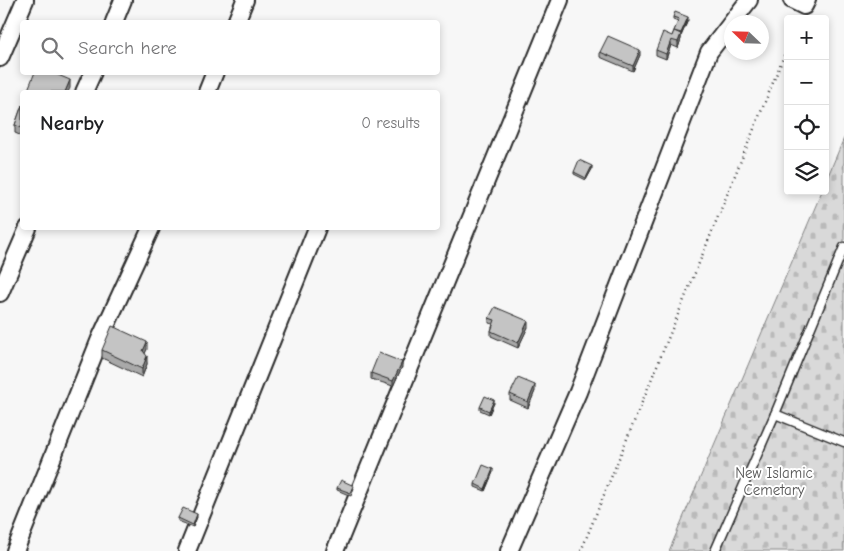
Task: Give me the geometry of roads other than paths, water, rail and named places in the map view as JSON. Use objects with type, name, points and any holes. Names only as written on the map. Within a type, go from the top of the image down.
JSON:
[{"type":"street","points":[[0,58],[25,0]]},
{"type":"street","points":[[115,20],[123,0]]},
{"type":"street","points":[[237,20],[246,0]]},
{"type":"street","points":[[335,551],[424,329],[560,0]]},
{"type":"street","points":[[509,551],[578,392],[708,52],[749,0]]},
{"type":"street","points":[[792,0],[804,6],[807,0]]},
{"type":"street","points":[[85,90],[92,75]]},
{"type":"street","points":[[208,90],[214,75]]},
{"type":"street","points":[[0,293],[27,230]]},
{"type":"street","points":[[16,551],[100,339],[150,230]]},
{"type":"street","points":[[187,551],[316,230]]},
{"type":"lane","points":[[714,551],[775,414],[844,247]]},
{"type":"lane","points":[[775,414],[844,442]]},
{"type":"park label","name":"New Islamic Cemetary","points":[[774,482]]}]
